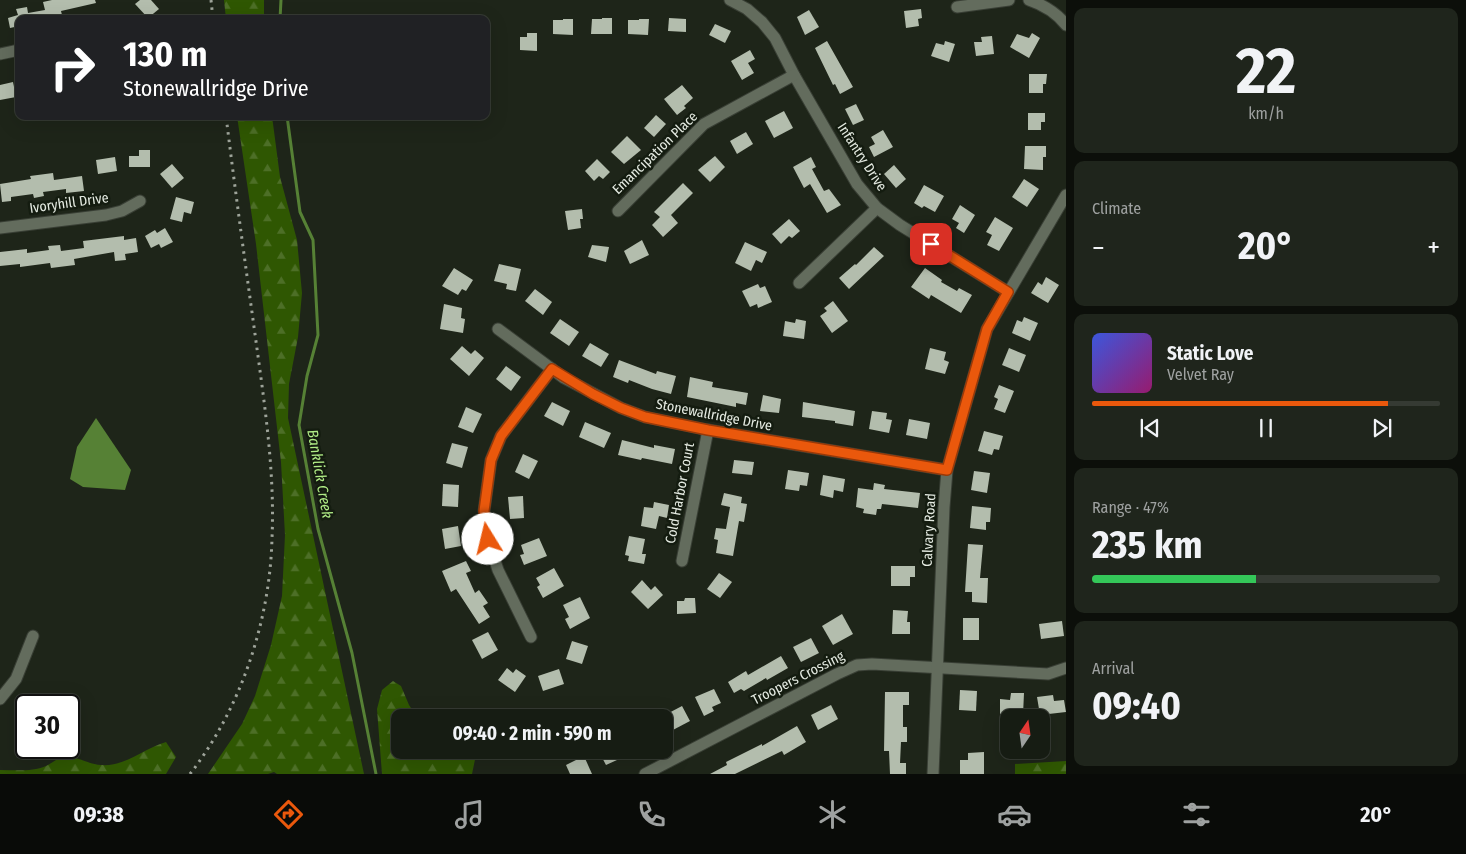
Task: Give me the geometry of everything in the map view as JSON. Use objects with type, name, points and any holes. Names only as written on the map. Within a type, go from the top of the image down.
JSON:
[{"type":"street","name":"Infantry Drive","points":[[730,0],[747,9],[762,22],[775,38],[794,75],[857,184],[877,208],[900,225],[1008,292]]},
{"type":"street","points":[[958,7],[1010,0]]},
{"type":"street","points":[[1029,0],[1051,9],[1066,25]]},
{"type":"street","points":[[0,54],[15,51]]},
{"type":"street","name":"Emancipation Place","points":[[618,211],[704,124],[741,102],[794,75]]},
{"type":"street","name":"Calvary Road","points":[[933,774],[947,470],[987,329],[1066,195]]},
{"type":"street","name":"Ivoryhill Drive","points":[[0,228],[122,211],[140,201]]},
{"type":"street","points":[[799,283],[877,208]]},
{"type":"street","name":"Stonewallridge Drive","points":[[498,329],[552,369],[593,394],[645,417],[708,430],[947,470]]},
{"type":"street","points":[[532,637],[498,570],[488,539],[484,511],[491,460],[501,436],[552,369]]},
{"type":"street","name":"Cold Harbor Court","points":[[682,561],[708,430]]},
{"type":"street","points":[[0,699],[16,679],[33,636]]},
{"type":"street","name":"Troopers Crossing","points":[[645,774],[837,674],[856,666],[872,664],[1048,674],[1066,668]]},
{"type":"green space","points":[[224,0],[264,0],[264,15],[226,15]]},
{"type":"green space","points":[[238,120],[273,120],[280,177],[297,240],[302,293],[298,337],[289,384],[288,418],[364,774],[277,774],[274,772],[268,774],[208,774],[242,724],[255,696],[271,645],[282,596],[285,535],[281,462],[256,244]]},
{"type":"green space","points":[[393,681],[401,686],[412,709],[391,709],[391,759],[475,759],[472,774],[382,774],[377,709],[382,690]]},
{"type":"green space","points":[[166,742],[176,757],[166,774],[0,774],[0,770],[41,768],[59,759],[78,759],[97,765],[110,765],[127,760]]},
{"type":"green space","points":[[1066,761],[1066,774],[1015,774],[1015,764]]},
{"type":"shaded area","points":[[96,418],[131,470],[125,490],[83,487],[70,479],[77,447]]},
{"type":"building","points":[[52,0],[95,0],[96,3],[61,11],[62,15],[18,15],[16,9],[27,7],[28,13],[45,10],[43,2]]},
{"type":"building","points":[[140,0],[151,0],[159,9],[152,15],[145,15],[135,4]]},
{"type":"building","points":[[921,9],[922,18],[918,19],[919,26],[906,28],[904,11]]},
{"type":"building","points":[[809,10],[819,27],[805,35],[797,17]]},
{"type":"building","points":[[15,16],[15,27],[10,28],[8,18]]},
{"type":"building","points":[[612,18],[612,34],[591,34],[592,19]]},
{"type":"building","points":[[669,18],[686,19],[686,32],[668,31]]},
{"type":"building","points":[[573,19],[573,35],[553,34],[553,20]]},
{"type":"building","points":[[649,19],[648,35],[628,34],[628,20]]},
{"type":"building","points":[[715,24],[731,31],[725,43],[709,35]]},
{"type":"building","points":[[527,33],[537,33],[537,51],[520,50],[520,37],[527,37]]},
{"type":"building","points":[[1032,33],[1040,38],[1029,58],[1010,47],[1017,34],[1029,38]]},
{"type":"building","points":[[992,36],[994,54],[976,56],[974,42],[982,42],[981,37]]},
{"type":"building","points":[[827,41],[853,87],[840,94],[835,84],[833,85],[815,48]]},
{"type":"building","points":[[945,41],[955,44],[949,62],[931,56],[936,43],[944,45]]},
{"type":"building","points":[[750,50],[755,59],[748,63],[754,73],[742,80],[731,61]]},
{"type":"building","points":[[1029,74],[1047,74],[1046,84],[1043,84],[1043,93],[1029,93]]},
{"type":"building","points":[[13,82],[15,97],[0,100],[0,85]]},
{"type":"building","points":[[682,85],[693,98],[684,106],[686,108],[677,115],[664,99]]},
{"type":"building","points":[[856,104],[864,120],[853,125],[845,109]]},
{"type":"building","points":[[784,111],[793,128],[774,138],[765,121]]},
{"type":"building","points":[[1028,113],[1045,113],[1045,122],[1041,122],[1041,130],[1028,130]]},
{"type":"building","points":[[656,115],[666,124],[654,137],[644,128]]},
{"type":"building","points":[[883,130],[893,147],[874,157],[869,147],[875,144],[871,137]]},
{"type":"building","points":[[746,132],[753,144],[737,154],[730,141]]},
{"type":"building","points":[[627,136],[641,150],[624,164],[611,152]]},
{"type":"building","points":[[1025,146],[1046,146],[1046,157],[1043,157],[1043,170],[1024,169]]},
{"type":"building","points":[[139,150],[150,150],[150,167],[129,167],[129,156],[139,156]]},
{"type":"building","points":[[715,156],[725,167],[710,182],[698,170]]},
{"type":"building","points":[[115,157],[117,171],[98,174],[96,160]]},
{"type":"building","points":[[811,157],[816,167],[812,169],[824,191],[829,189],[841,205],[827,213],[810,184],[804,188],[793,167]]},
{"type":"building","points":[[597,159],[610,172],[603,179],[599,176],[594,181],[585,171]]},
{"type":"building","points":[[172,164],[184,178],[172,188],[160,174]]},
{"type":"building","points":[[894,165],[906,179],[896,188],[884,174]]},
{"type":"building","points":[[53,173],[54,180],[82,176],[84,191],[66,193],[66,189],[43,192],[44,196],[34,198],[33,194],[11,197],[11,201],[2,202],[0,184],[31,179],[30,176]]},
{"type":"building","points":[[1024,179],[1039,189],[1027,207],[1012,197]]},
{"type":"building","points":[[683,183],[693,193],[671,215],[678,223],[663,237],[652,225],[660,217],[654,212]]},
{"type":"building","points":[[924,185],[944,196],[935,212],[914,203]]},
{"type":"building","points":[[176,197],[194,202],[191,214],[184,212],[182,222],[170,219]]},
{"type":"building","points":[[960,205],[975,215],[964,233],[956,228],[959,223],[952,219]]},
{"type":"building","points":[[582,209],[583,219],[580,219],[581,228],[568,230],[565,211]]},
{"type":"building","points":[[995,217],[1013,228],[999,251],[987,245],[992,235],[986,232]]},
{"type":"building","points":[[789,219],[800,231],[792,238],[789,236],[781,244],[772,234]]},
{"type":"building","points":[[165,228],[173,242],[161,248],[159,244],[151,248],[145,236],[155,230],[157,233]]},
{"type":"building","points":[[124,236],[124,240],[136,238],[138,252],[125,254],[126,260],[115,261],[114,252],[74,259],[75,265],[51,268],[50,263],[20,267],[20,264],[0,266],[0,252],[27,249],[27,253],[49,250],[48,246],[60,245],[61,251],[84,248],[83,241]]},
{"type":"building","points":[[642,240],[649,255],[630,264],[624,251]]},
{"type":"building","points":[[745,242],[767,252],[762,263],[756,260],[751,271],[735,263]]},
{"type":"building","points":[[592,245],[609,247],[606,262],[588,257]]},
{"type":"building","points":[[874,247],[884,256],[849,289],[839,278],[856,265]]},
{"type":"building","points":[[499,264],[521,269],[516,291],[506,289],[507,284],[494,281]]},
{"type":"building","points":[[454,268],[473,280],[466,291],[462,289],[458,295],[442,286]]},
{"type":"building","points":[[925,268],[942,280],[941,282],[957,291],[959,288],[972,295],[961,313],[931,295],[929,299],[911,287]]},
{"type":"building","points":[[1046,277],[1059,285],[1048,303],[1031,293],[1038,282],[1042,285]]},
{"type":"building","points":[[758,284],[760,288],[765,286],[772,302],[758,308],[757,304],[750,307],[742,291]]},
{"type":"building","points":[[535,289],[552,302],[543,315],[525,301]]},
{"type":"building","points":[[833,301],[848,321],[832,333],[820,316],[827,311],[824,308]]},
{"type":"building","points":[[444,304],[462,308],[461,318],[465,319],[463,333],[440,329]]},
{"type":"building","points":[[1024,317],[1038,323],[1030,341],[1012,333],[1017,320],[1022,322]]},
{"type":"building","points":[[560,319],[579,332],[569,346],[550,333]]},
{"type":"building","points":[[796,319],[806,321],[804,339],[783,336],[785,321],[795,323]]},
{"type":"building","points":[[590,343],[609,354],[601,367],[582,356]]},
{"type":"building","points":[[462,346],[471,354],[475,350],[484,358],[469,376],[450,359]]},
{"type":"building","points":[[930,348],[946,352],[944,360],[949,362],[945,374],[925,369]]},
{"type":"building","points":[[1009,348],[1026,355],[1019,372],[1002,365]]},
{"type":"building","points":[[619,360],[656,374],[657,371],[676,376],[671,394],[629,380],[628,383],[613,377]]},
{"type":"building","points":[[506,366],[521,377],[511,391],[496,379]]},
{"type":"building","points":[[690,377],[713,382],[712,387],[748,393],[746,405],[736,403],[736,407],[687,397]]},
{"type":"building","points":[[999,385],[1014,391],[1005,413],[994,409],[998,399],[994,397]]},
{"type":"building","points":[[763,395],[781,399],[779,413],[760,411]]},
{"type":"building","points":[[552,402],[570,411],[563,426],[544,416]]},
{"type":"building","points":[[803,402],[855,411],[853,426],[835,423],[835,421],[802,417]]},
{"type":"building","points":[[466,407],[482,414],[473,433],[458,427]]},
{"type":"building","points":[[872,411],[887,413],[886,419],[892,420],[889,433],[869,429]]},
{"type":"building","points":[[909,419],[930,423],[927,439],[906,435]]},
{"type":"building","points":[[585,422],[611,433],[604,448],[579,437]]},
{"type":"building","points":[[984,431],[1003,436],[999,450],[994,449],[992,455],[978,451]]},
{"type":"building","points":[[622,440],[654,448],[654,445],[675,449],[672,464],[618,455]]},
{"type":"building","points":[[452,443],[468,447],[462,468],[446,463]]},
{"type":"building","points":[[523,454],[538,461],[529,479],[515,472]]},
{"type":"building","points":[[734,460],[754,462],[752,475],[732,473]]},
{"type":"building","points":[[788,470],[809,473],[807,486],[800,485],[799,491],[785,489]]},
{"type":"building","points":[[974,471],[990,473],[987,493],[971,490]]},
{"type":"building","points":[[823,475],[845,479],[843,492],[834,490],[833,498],[820,495]]},
{"type":"building","points":[[874,483],[885,485],[884,489],[920,493],[918,508],[882,504],[881,509],[877,509],[876,515],[863,513],[864,509],[856,507],[858,488],[873,490]]},
{"type":"building","points":[[443,484],[459,485],[458,507],[442,506]]},
{"type":"building","points":[[724,493],[742,497],[741,503],[747,504],[744,522],[739,521],[733,556],[716,553],[718,540],[714,539],[716,528],[726,529],[730,507],[721,505]]},
{"type":"building","points":[[523,496],[524,518],[510,519],[508,497]]},
{"type":"building","points":[[654,502],[669,505],[667,518],[659,516],[656,529],[641,526],[644,507],[653,508]]},
{"type":"building","points":[[972,506],[991,508],[990,522],[986,522],[986,530],[970,528]]},
{"type":"building","points":[[458,526],[461,546],[445,549],[442,529]]},
{"type":"building","points":[[629,536],[645,539],[642,554],[646,554],[644,564],[628,561],[629,556],[625,555]]},
{"type":"building","points":[[539,538],[547,556],[524,565],[520,555],[524,554],[521,545]]},
{"type":"building","points":[[968,544],[983,545],[980,578],[988,578],[987,603],[972,602],[972,592],[965,592]]},
{"type":"building","points":[[466,561],[471,571],[466,573],[475,593],[479,590],[488,603],[483,606],[490,617],[479,624],[456,589],[451,592],[442,571]]},
{"type":"building","points":[[891,566],[915,566],[915,577],[910,577],[910,586],[891,586]]},
{"type":"building","points":[[554,568],[564,586],[543,598],[537,587],[540,585],[536,578]]},
{"type":"building","points":[[719,573],[732,582],[720,598],[707,589]]},
{"type":"building","points":[[642,580],[651,590],[655,586],[663,595],[648,609],[631,592]]},
{"type":"building","points":[[580,597],[590,618],[570,629],[565,619],[569,617],[563,605]]},
{"type":"building","points":[[685,598],[695,598],[696,613],[677,614],[677,601],[684,601]]},
{"type":"building","points":[[893,610],[908,611],[907,622],[910,622],[910,634],[892,634]]},
{"type":"building","points":[[842,614],[853,634],[833,645],[822,626]]},
{"type":"building","points":[[963,618],[979,618],[979,640],[963,640]]},
{"type":"building","points":[[1062,621],[1064,636],[1041,639],[1039,624]]},
{"type":"building","points":[[488,632],[498,650],[482,659],[472,640]]},
{"type":"building","points":[[811,638],[819,653],[801,662],[793,647]]},
{"type":"building","points":[[572,641],[588,646],[582,664],[566,659]]},
{"type":"building","points":[[781,656],[788,668],[744,691],[741,689],[734,693],[728,682],[746,671],[748,675]]},
{"type":"building","points":[[507,668],[513,673],[516,669],[526,676],[515,692],[498,680]]},
{"type":"building","points":[[559,669],[564,684],[543,691],[538,676]]},
{"type":"building","points":[[714,689],[721,703],[712,707],[714,711],[704,716],[695,697]]},
{"type":"building","points":[[960,690],[977,691],[976,711],[959,710]]},
{"type":"building","points":[[885,692],[909,692],[909,705],[903,705],[903,727],[907,727],[907,742],[901,742],[900,763],[906,763],[906,774],[890,774],[889,751],[884,751]]},
{"type":"building","points":[[1011,693],[1024,693],[1023,709],[1000,709],[1000,699],[1010,700]]},
{"type":"building","points":[[1053,695],[1054,701],[1064,700],[1066,712],[1050,714],[1050,709],[1039,709],[1037,697]]},
{"type":"building","points":[[831,705],[838,719],[818,730],[811,715]]},
{"type":"building","points":[[682,706],[690,721],[673,730],[673,711]]},
{"type":"building","points":[[797,726],[806,742],[784,755],[782,751],[735,774],[710,774],[727,765],[726,762],[762,744],[762,746]]},
{"type":"building","points":[[984,752],[984,774],[960,774],[960,760],[968,760],[968,753]]},
{"type":"building","points":[[578,759],[585,759],[592,774],[570,774],[566,765]]},
{"type":"building","points":[[603,759],[616,759],[617,760],[606,765]]},
{"type":"waterway","name":"Banklick Creek","points":[[280,15],[281,0]]},
{"type":"waterway","name":"Banklick Creek","points":[[288,120],[300,212],[313,240],[318,335],[307,376],[299,425],[318,529],[352,653],[376,774]]},
{"type":"railway","points":[[211,0],[213,15]]},
{"type":"railway","points":[[190,774],[224,721],[238,692],[249,662],[259,632],[266,601],[272,538],[272,487],[268,436],[227,120]]},
{"type":"route","points":[[488,539],[484,511],[486,485],[491,460],[501,436],[552,369],[593,394],[645,417],[708,430],[947,470],[987,329],[1008,292],[931,244]]}]
